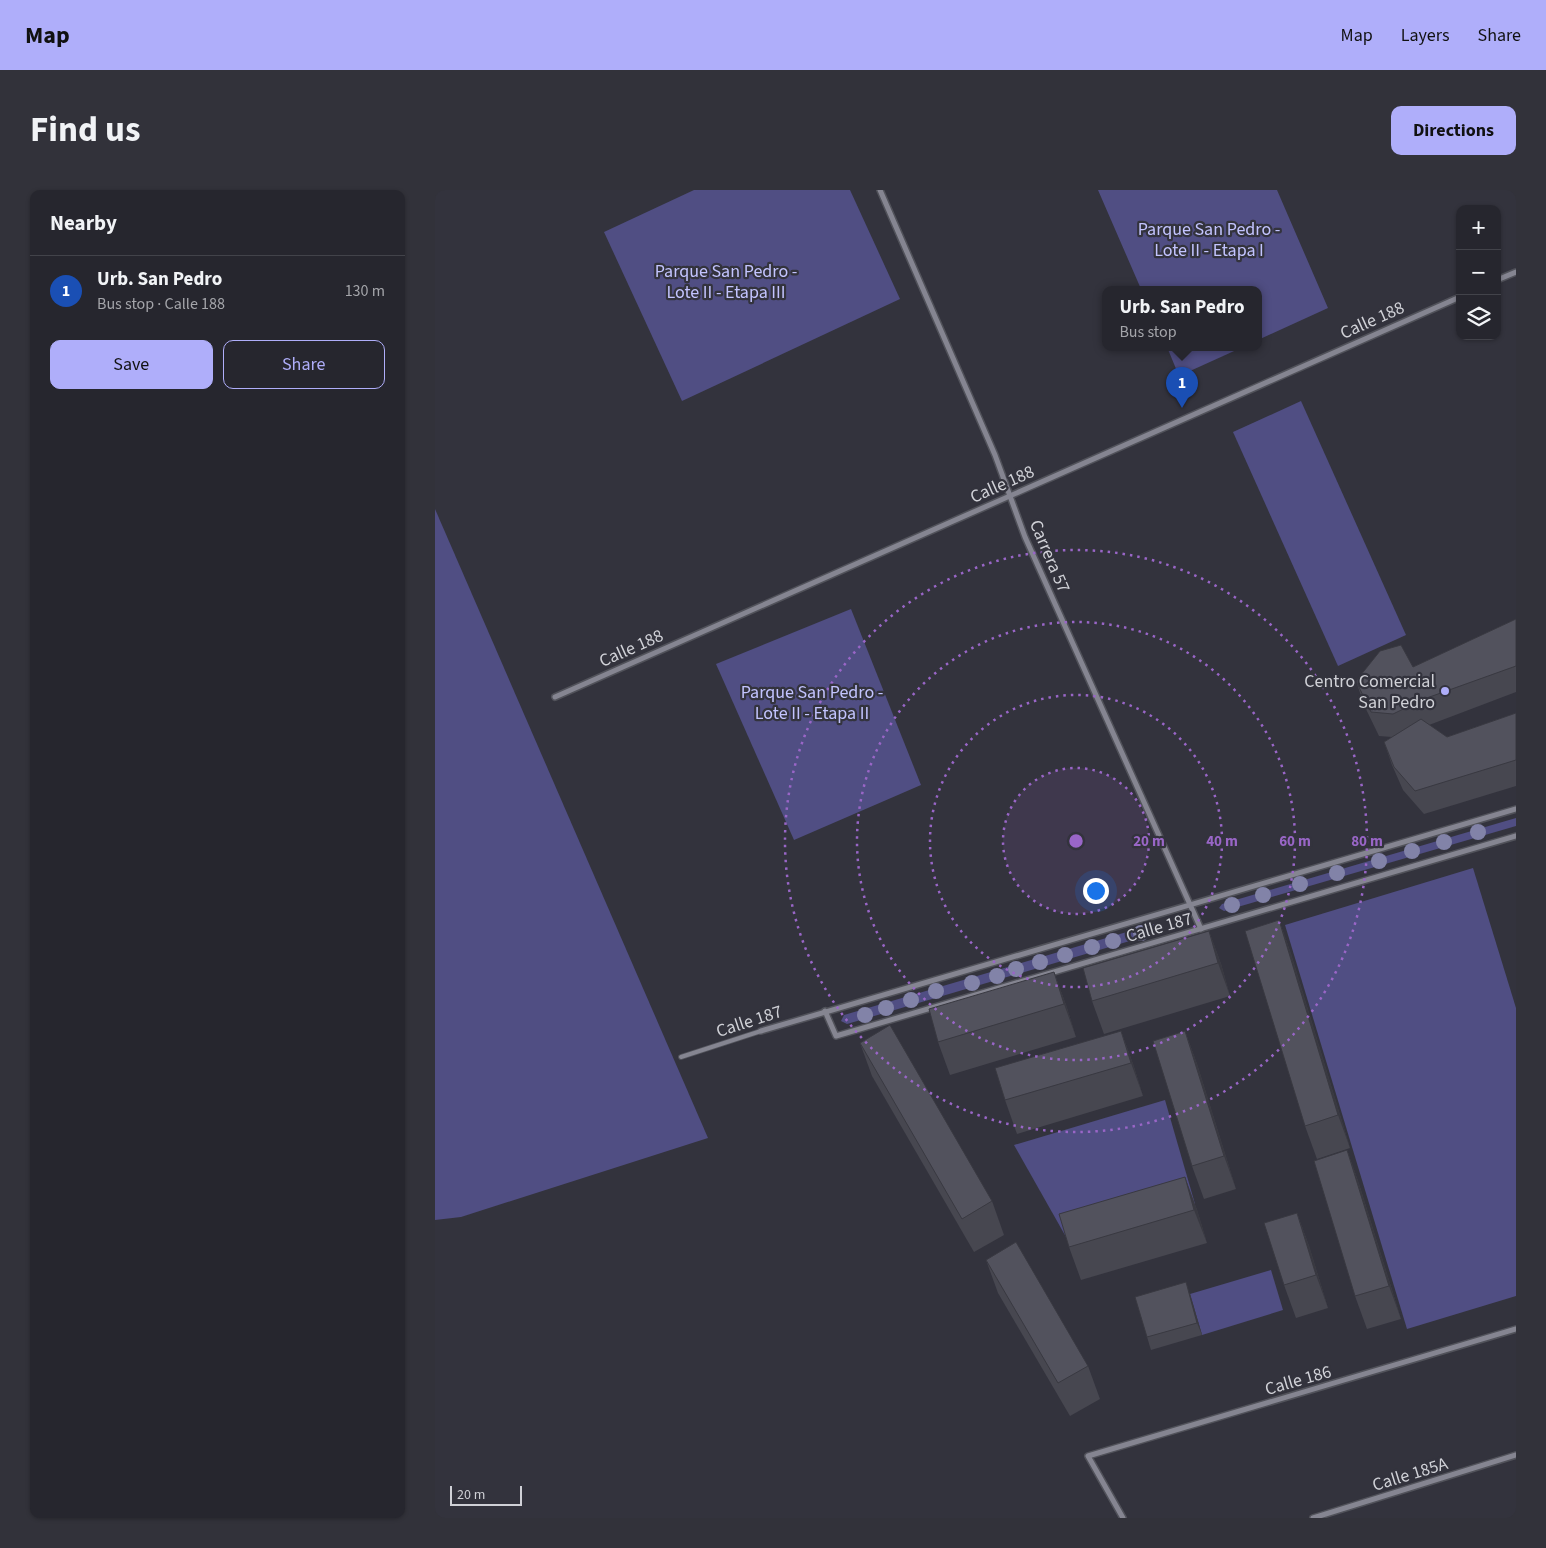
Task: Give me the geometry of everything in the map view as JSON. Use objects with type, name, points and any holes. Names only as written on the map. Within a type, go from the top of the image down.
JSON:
[{"type":"street","name":"Carrera 57","points":[[880,190],[977,414],[1025,537],[1201,929]]},
{"type":"street","points":[[1501,278],[1516,272]]},
{"type":"street","name":"Calle 188","points":[[555,697],[1456,299]]},
{"type":"street","name":"Calle 187","points":[[761,1031],[1516,808]]},
{"type":"street","name":"Calle 187","points":[[825,1011],[836,1036],[1516,836]]},
{"type":"street","name":"Calle 186","points":[[1123,1518],[1088,1456],[1516,1331]]},
{"type":"street","name":"Calle 185A","points":[[1313,1518],[1516,1455]]},
{"type":"lane","name":"Calle 187","points":[[681,1057],[761,1031]]},
{"type":"green space","name":"Parque San Pedro - Lote II - Etapa III","points":[[694,190],[850,190],[900,299],[682,401],[604,232]]},
{"type":"green space","name":"Parque San Pedro - Lote II - Etapa I","points":[[1098,190],[1277,190],[1328,308],[1262,338],[1262,286],[1140,286]]},
{"type":"green space","points":[[1169,351],[1234,351],[1179,376]]},
{"type":"green space","points":[[1301,401],[1406,635],[1338,666],[1233,432]]},
{"type":"green space","points":[[435,509],[708,1138],[461,1217],[435,1220]]},
{"type":"green space","name":"Parque San Pedro - Lote II - Etapa II","points":[[851,609],[921,785],[794,840],[716,664]]},
{"type":"green space","points":[[1516,818],[1516,826],[1224,911],[1219,908],[1222,904]]},
{"type":"green space","points":[[1473,868],[1516,1008],[1516,1296],[1407,1329],[1285,925]]},
{"type":"green space","points":[[1154,924],[1159,926],[1160,929],[1157,933],[847,1024],[841,1021],[844,1015]]},
{"type":"green space","points":[[1165,1100],[1195,1204],[1070,1244],[1014,1145]]},
{"type":"green space","points":[[1271,1270],[1283,1310],[1202,1335],[1190,1294]]},
{"type":"building","points":[[1516,619],[1516,666],[1424,699],[1393,714],[1371,712],[1356,681],[1380,651],[1401,645],[1413,667]]},
{"type":"building","points":[[1516,713],[1516,760],[1415,791],[1394,767],[1384,742],[1421,719],[1447,737]]},
{"type":"building","points":[[1279,920],[1338,1115],[1305,1126],[1245,931]]},
{"type":"building","points":[[1209,931],[1218,963],[1092,1001],[1083,968]]},
{"type":"building","points":[[1054,972],[1064,1004],[938,1042],[929,1009]]},
{"type":"building","points":[[890,1025],[992,1201],[962,1219],[860,1043]]},
{"type":"building","points":[[1121,1031],[1131,1063],[1005,1100],[995,1068]]},
{"type":"building","points":[[1185,1031],[1224,1156],[1192,1166],[1153,1041]]},
{"type":"building","points":[[1347,1150],[1389,1286],[1355,1296],[1314,1161]]},
{"type":"building","points":[[1185,1177],[1194,1210],[1069,1247],[1059,1214]]},
{"type":"building","points":[[1297,1213],[1316,1275],[1284,1285],[1264,1223]]},
{"type":"building","points":[[1016,1242],[1088,1366],[1058,1383],[986,1260]]},
{"type":"building","points":[[1186,1282],[1197,1323],[1147,1337],[1135,1297]]},
{"type":"place","name":"Urb. San Pedro","points":[[1182,408]]},
{"type":"place","name":"Centro Comercial San Pedro","points":[[1445,691]]}]
